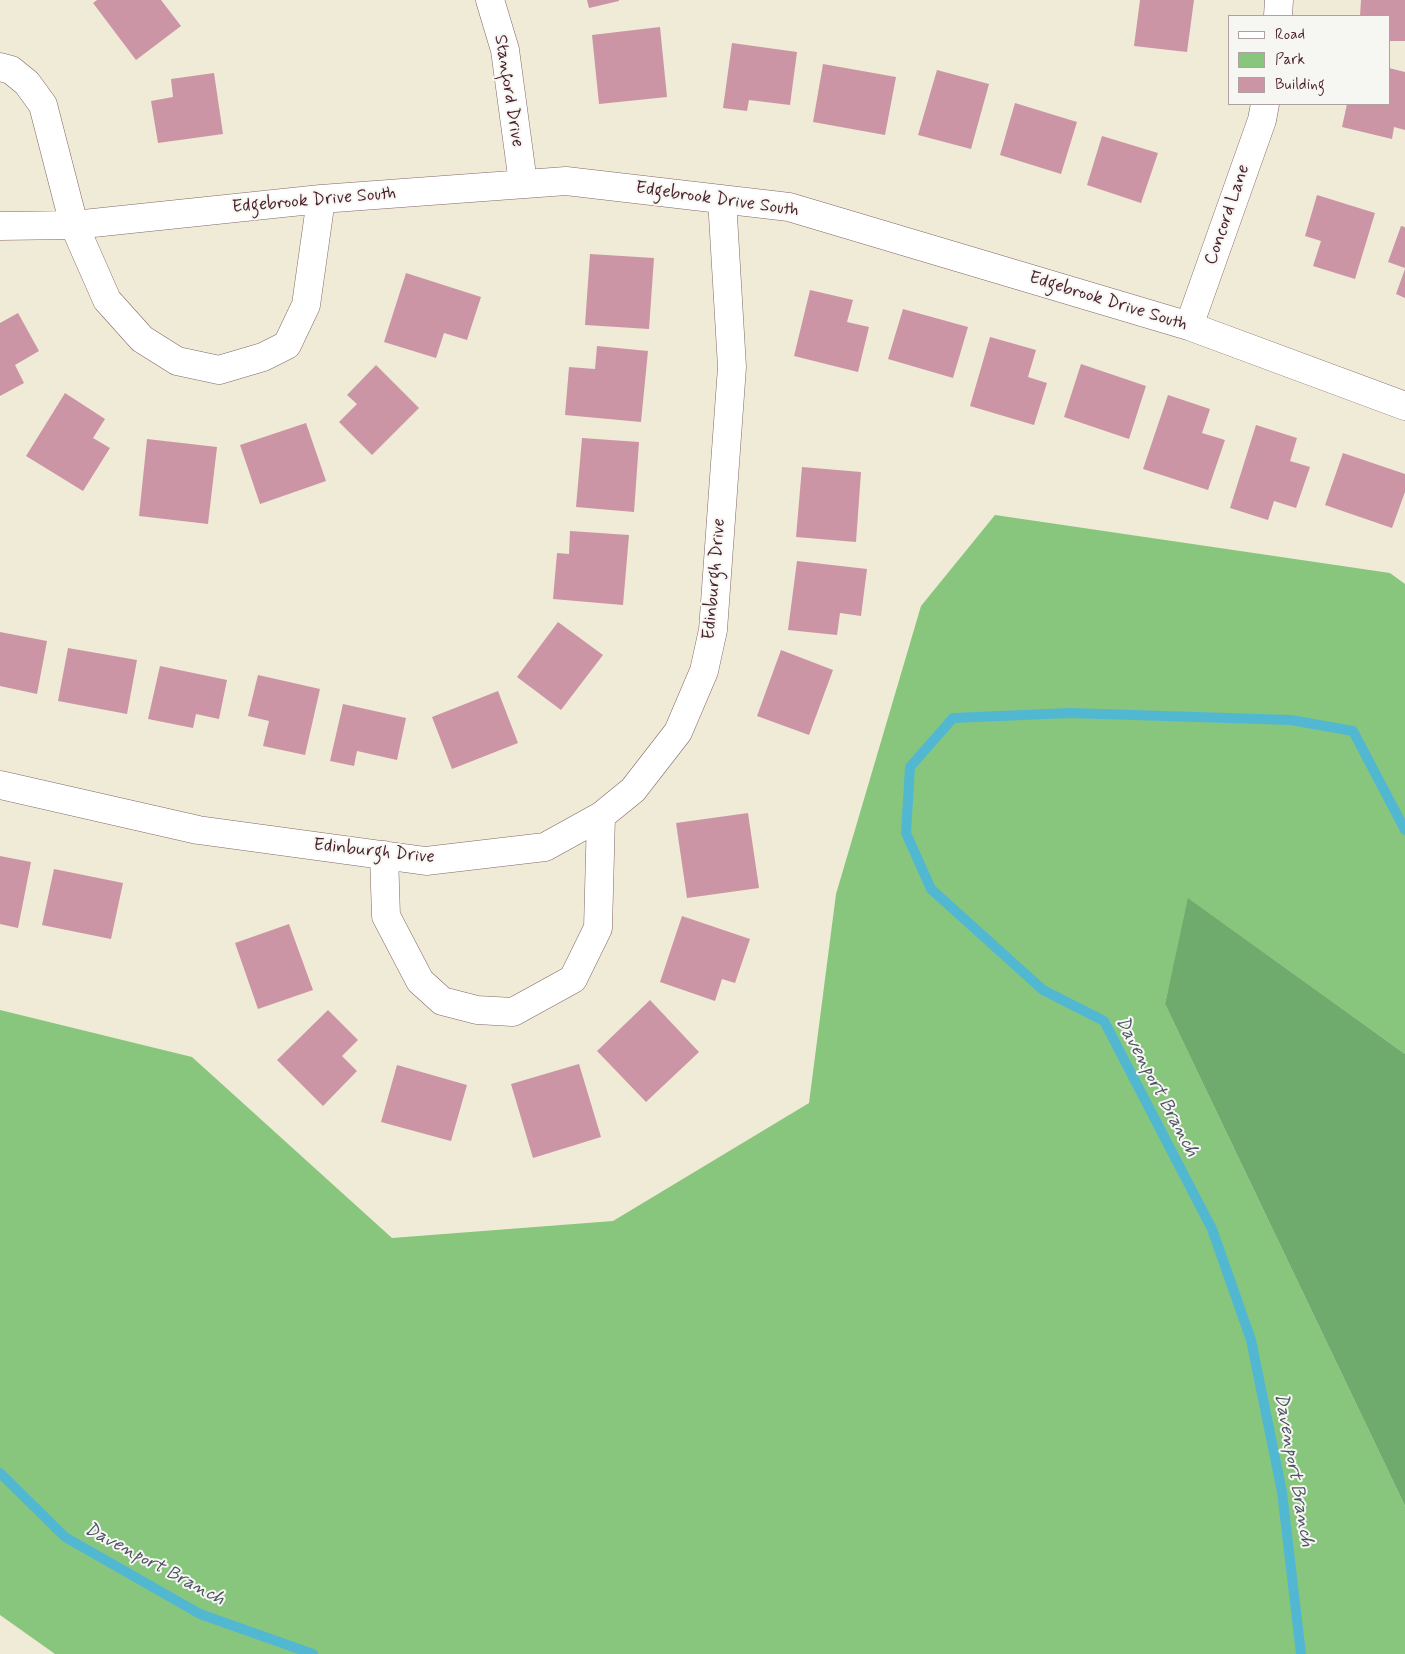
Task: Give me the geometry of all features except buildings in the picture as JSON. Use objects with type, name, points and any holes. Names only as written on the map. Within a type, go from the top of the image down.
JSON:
[{"type":"street","name":"Stanford Drive","points":[[490,0],[505,50],[522,183]]},
{"type":"street","points":[[1278,0],[1278,15]]},
{"type":"street","points":[[0,67],[11,70],[28,83],[43,105],[74,225],[107,300],[142,338],[177,361],[219,370],[263,357],[287,345],[306,305],[321,199]]},
{"type":"street","name":"Concord Lane","points":[[1189,326],[1262,120],[1265,105]]},
{"type":"street","name":"Edgebrook Drive South","points":[[0,226],[74,225],[321,199],[566,181],[789,207],[1189,326],[1405,406]]},
{"type":"street","name":"Edinburgh Drive","points":[[0,785],[198,830],[426,862],[545,848],[600,816],[633,790],[678,732],[704,670],[713,630],[732,366],[722,199]]},
{"type":"street","points":[[384,855],[386,916],[420,981],[442,1002],[477,1010],[513,1012],[573,979],[598,928],[600,816]]},
{"type":"green space","points":[[995,515],[1390,573],[1405,584],[1405,1054],[1189,899],[1165,1004],[1405,1506],[1405,1654],[55,1654],[0,1615],[0,1010],[192,1057],[392,1238],[613,1221],[809,1103],[836,894],[921,606]]},
{"type":"green space","points":[[1188,898],[1405,1054],[1405,1506],[1165,1004]]},
{"type":"waterway","name":"Davenport Branch","points":[[1301,1654],[1282,1492],[1251,1340],[1212,1229],[1104,1021],[1043,990],[931,889],[906,833],[910,767],[953,718],[1070,713],[1291,720],[1353,731],[1405,830]]},
{"type":"waterway","name":"Davenport Branch","points":[[0,1473],[65,1537],[200,1614],[313,1654]]}]
